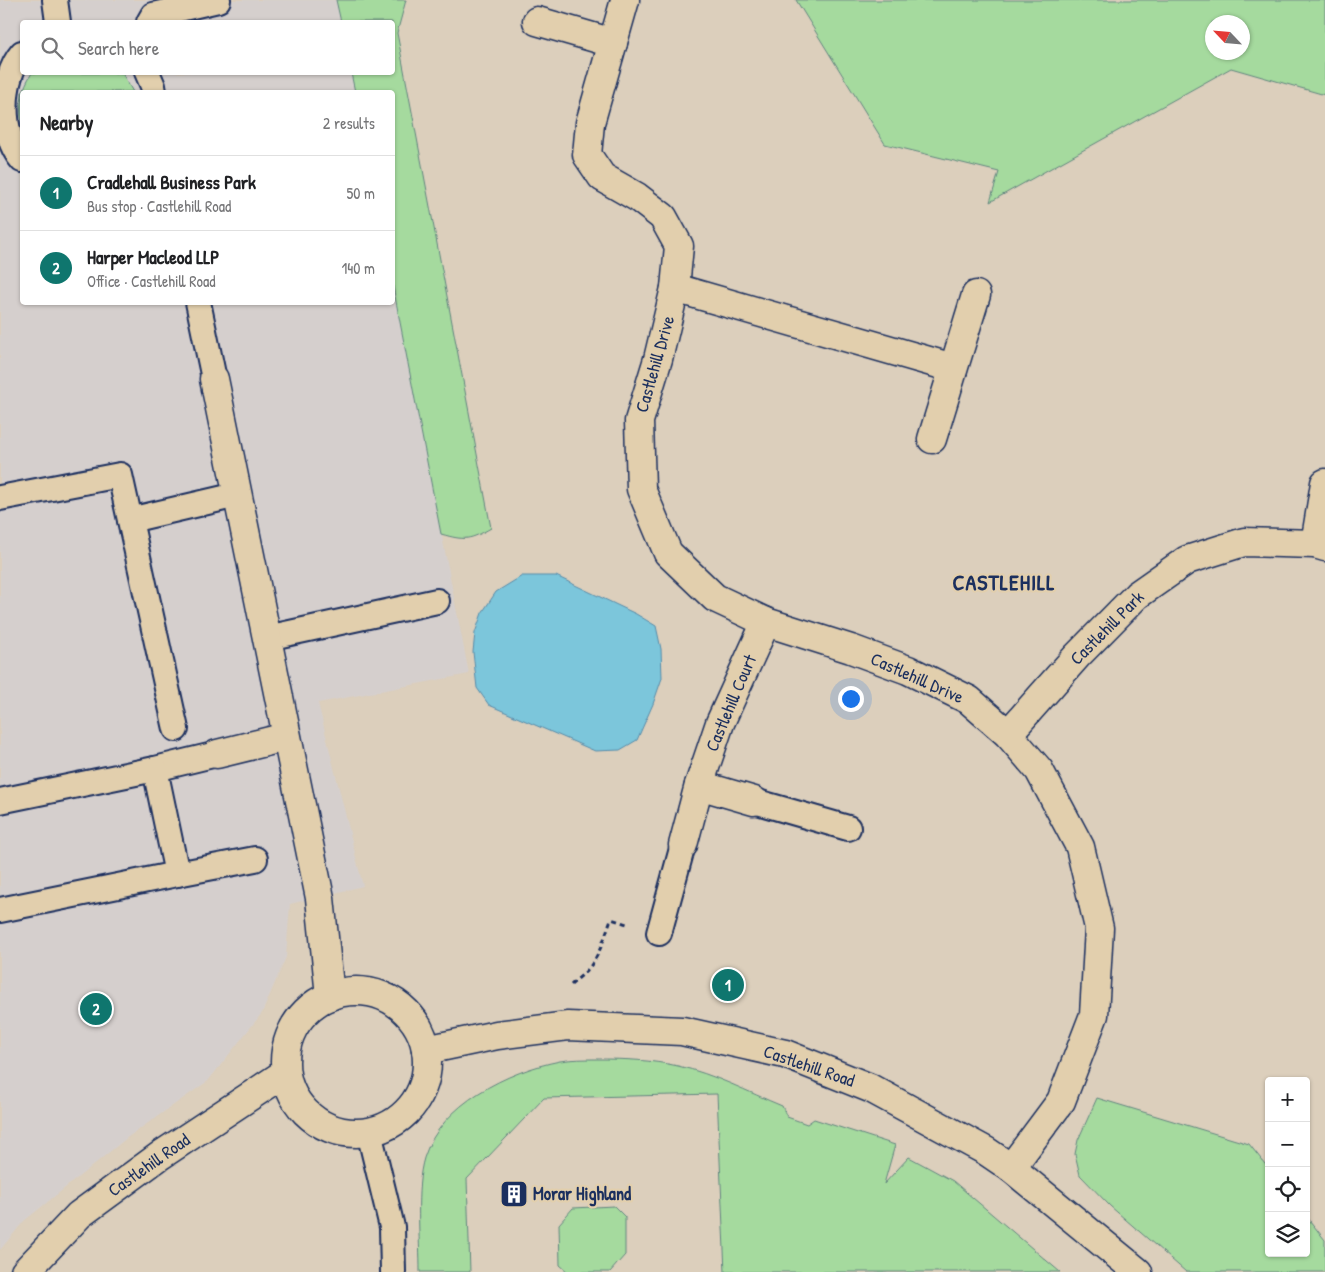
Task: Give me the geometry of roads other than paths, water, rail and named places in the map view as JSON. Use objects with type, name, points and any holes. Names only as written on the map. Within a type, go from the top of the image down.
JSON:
[{"type":"street","name":"Castlehill Drive","points":[[625,0],[590,123],[587,155],[602,177],[637,197],[664,217],[679,246],[675,288],[658,359],[639,421],[641,489],[668,553],[715,598],[766,622],[851,649],[908,670],[969,700],[1008,734],[1039,770],[1080,847],[1099,928],[1094,1015],[1061,1101],[1011,1168]]},
{"type":"street","points":[[537,21],[612,43]]},
{"type":"street","points":[[675,288],[953,368]]},
{"type":"street","points":[[932,439],[976,296]]},
{"type":"street","points":[[214,379],[320,898],[330,996]]},
{"type":"street","name":"Castlehill Park","points":[[1008,734],[1077,656],[1136,595],[1187,560],[1244,542],[1320,546],[1325,483]]},
{"type":"street","name":"Castlehill Court","points":[[683,845],[699,785],[720,722],[766,622]]},
{"type":"street","points":[[217,754],[286,737]]},
{"type":"street","points":[[699,785],[754,801]]},
{"type":"street","points":[[351,991],[372,993],[391,1000],[408,1013],[419,1030],[426,1050],[426,1073],[424,1080],[419,1094],[407,1112],[389,1125],[369,1132],[346,1133],[324,1126],[306,1113],[292,1095],[285,1073],[286,1049],[294,1026],[310,1008],[330,996],[351,991]]},
{"type":"street","name":"Castlehill Road","points":[[426,1050],[497,1035],[568,1026],[682,1031],[785,1054],[870,1088],[986,1150],[1011,1168],[1138,1272]]},
{"type":"street","name":"Castlehill Road","points":[[24,1272],[79,1215],[161,1155],[285,1073]]},
{"type":"lane","points":[[55,0],[58,20]]},
{"type":"lane","points":[[150,20],[153,15],[218,0]]},
{"type":"lane","points":[[13,56],[4,83],[1,109],[6,135],[20,157]]},
{"type":"lane","points":[[148,75],[154,90]]},
{"type":"lane","points":[[199,305],[214,379]]},
{"type":"lane","points":[[0,498],[120,475],[176,728]]},
{"type":"lane","points":[[130,520],[237,495]]},
{"type":"lane","points":[[267,638],[436,601]]},
{"type":"lane","points":[[0,801],[155,769],[217,754]]},
{"type":"lane","points":[[155,769],[177,874]]},
{"type":"lane","points":[[754,801],[848,828]]},
{"type":"lane","points":[[659,933],[683,845]]},
{"type":"lane","points":[[0,910],[255,860]]},
{"type":"lane","points":[[369,1132],[392,1227],[393,1272]]},
{"type":"water","points":[[522,576],[556,576],[636,614],[656,626],[661,649],[662,678],[637,740],[620,750],[595,751],[489,705],[477,688],[473,652],[475,633],[482,613],[496,592]]},
{"type":"place","name":"Cradlehall Business Park","points":[[728,985]]},
{"type":"place","name":"Harper Macleod LLP","points":[[96,1009]]},
{"type":"place","name":"Morar Highland","points":[[514,1194]]},
{"type":"district","name":"CASTLEHILL","points":[[1004,582]]}]
